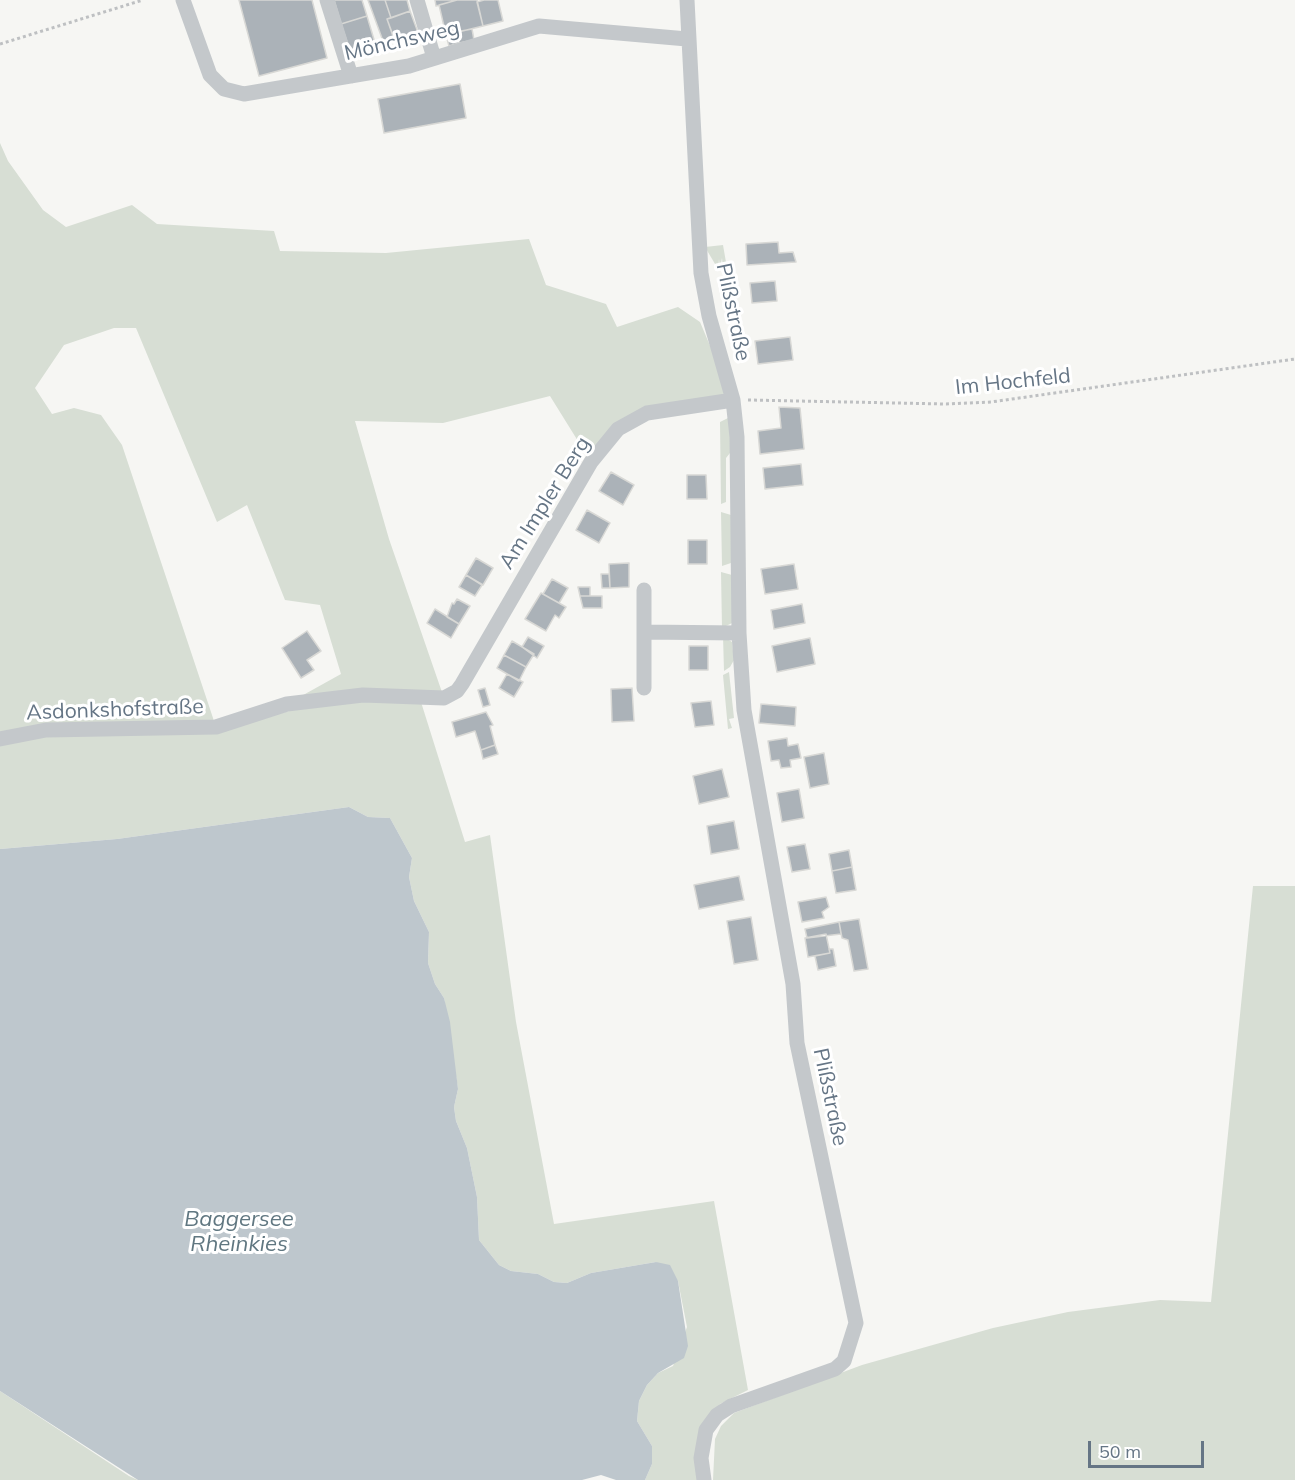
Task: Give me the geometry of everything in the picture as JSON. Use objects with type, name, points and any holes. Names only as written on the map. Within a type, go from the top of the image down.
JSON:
[{"type":"street","name":"Mönchsweg","points":[[183,0],[210,75],[224,88],[244,94],[409,66],[539,27],[687,39]]},
{"type":"street","points":[[327,0],[351,76]]},
{"type":"street","points":[[417,0],[434,58]]},
{"type":"street","name":"Plißstraße","points":[[687,0],[687,39],[701,273],[709,316],[733,400],[737,436],[739,633],[744,710],[793,984],[797,1043],[856,1323],[844,1361],[835,1369],[731,1406],[717,1415],[706,1430],[701,1458],[704,1480]]},
{"type":"street","name":"Am Impler Berg","points":[[444,698],[457,691],[462,684],[591,462],[618,429],[646,413],[733,400]]},
{"type":"street","points":[[644,590],[644,688]]},
{"type":"street","points":[[644,632],[739,633]]},
{"type":"street","name":"Asdonkshofstraße","points":[[0,739],[46,730],[216,727],[287,704],[363,695],[444,698]]},
{"type":"path","points":[[0,44],[143,0]]},
{"type":"path","name":"Im Hochfeld","points":[[733,400],[946,404],[991,402],[1295,359]]},
{"type":"shaded area","points":[[0,143],[8,161],[43,210],[66,227],[132,205],[157,224],[274,231],[280,251],[386,253],[529,239],[546,285],[606,304],[617,327],[678,307],[700,322],[733,400],[647,413],[591,462],[550,396],[443,423],[355,421],[389,539],[444,698],[339,702],[421,702],[465,842],[490,835],[516,1022],[554,1224],[714,1201],[748,1390],[720,1404],[699,1480],[645,1480],[652,1464],[652,1446],[637,1421],[639,1401],[647,1385],[658,1373],[673,1366],[687,1327],[678,1281],[656,1262],[591,1273],[567,1283],[554,1282],[538,1274],[511,1271],[499,1265],[479,1240],[477,1197],[467,1148],[456,1121],[454,1107],[458,1089],[444,998],[435,984],[428,963],[429,932],[414,901],[409,877],[412,858],[390,818],[368,817],[349,807],[117,839],[0,849]],"holes":[[[114,328],[136,328],[217,522],[247,505],[285,600],[320,605],[341,674],[287,704],[337,702],[307,706],[214,732],[216,727],[122,445],[101,415],[74,408],[52,414],[35,388],[64,345]]]},
{"type":"shaded area","points":[[723,245],[727,268],[723,268],[722,258],[720,269],[719,259],[718,269],[705,247]]},
{"type":"shaded area","points":[[730,417],[730,453],[726,458],[726,502],[721,504],[720,422]]},
{"type":"shaded area","points":[[721,512],[731,515],[731,563],[722,566]]},
{"type":"shaded area","points":[[721,572],[732,575],[732,623],[722,628]]},
{"type":"shaded area","points":[[723,636],[732,642],[734,660],[724,671]]},
{"type":"shaded area","points":[[729,672],[734,718],[729,719],[732,728],[728,729],[723,675]]},
{"type":"shaded area","points":[[1253,886],[1295,886],[1295,1480],[713,1480],[715,1439],[721,1426],[734,1413],[862,1365],[993,1328],[1068,1312],[1160,1300],[1211,1302]]},
{"type":"shaded area","points":[[0,1391],[129,1476],[138,1480],[0,1480]]},
{"type":"water","name":"Baggersee Rheinkies","points":[[349,807],[368,817],[390,818],[412,858],[409,877],[414,901],[429,932],[428,963],[435,984],[444,998],[450,1022],[458,1089],[454,1107],[456,1121],[467,1148],[477,1197],[479,1240],[499,1265],[511,1271],[538,1274],[554,1282],[567,1283],[591,1273],[656,1262],[670,1265],[678,1281],[688,1346],[684,1358],[658,1373],[647,1385],[639,1401],[637,1421],[652,1446],[652,1464],[645,1480],[616,1480],[601,1475],[582,1480],[138,1480],[0,1391],[0,849],[117,839]]},
{"type":"building","points":[[239,0],[312,0],[327,58],[259,76]]},
{"type":"building","points":[[334,0],[362,0],[367,16],[341,24]]},
{"type":"building","points":[[368,0],[385,0],[391,18],[387,19],[394,38],[383,41]]},
{"type":"building","points":[[385,0],[407,0],[410,11],[391,18]]},
{"type":"building","points":[[435,0],[457,0],[436,6]]},
{"type":"building","points":[[457,0],[477,0],[483,26],[446,35],[439,5]]},
{"type":"building","points":[[498,0],[503,21],[483,26],[477,2]]},
{"type":"building","points":[[410,11],[419,35],[395,42],[387,19]]},
{"type":"building","points":[[367,16],[375,43],[350,51],[341,24]]},
{"type":"building","points":[[472,29],[474,40],[459,43],[456,32]]},
{"type":"building","points":[[456,32],[459,43],[449,46],[446,35]]},
{"type":"building","points":[[460,84],[466,118],[384,133],[378,99]]},
{"type":"building","points":[[778,242],[779,253],[793,252],[796,262],[747,265],[746,244]]},
{"type":"building","points":[[775,281],[777,301],[752,303],[750,283]]},
{"type":"building","points":[[790,337],[793,360],[758,364],[755,341]]},
{"type":"building","points":[[779,407],[800,408],[804,449],[760,454],[758,431],[781,428]]},
{"type":"building","points":[[801,464],[803,485],[765,489],[763,468]]},
{"type":"building","points":[[611,472],[634,485],[623,505],[599,491]]},
{"type":"building","points":[[687,475],[706,475],[707,499],[687,499]]},
{"type":"building","points":[[587,510],[610,523],[599,543],[576,530]]},
{"type":"building","points":[[688,540],[707,540],[707,564],[688,564]]},
{"type":"building","points":[[476,558],[493,568],[483,585],[466,575]]},
{"type":"building","points":[[629,563],[629,587],[610,588],[609,564]]},
{"type":"building","points":[[794,564],[798,589],[765,594],[761,569]]},
{"type":"building","points":[[601,574],[609,574],[610,588],[602,588]]},
{"type":"building","points":[[466,575],[482,585],[475,596],[459,587]]},
{"type":"building","points":[[552,579],[568,588],[559,603],[543,594]]},
{"type":"building","points":[[578,587],[590,587],[590,596],[580,596]]},
{"type":"building","points":[[541,593],[566,607],[559,618],[555,615],[546,631],[525,619]]},
{"type":"building","points":[[580,596],[602,596],[602,608],[583,608]]},
{"type":"building","points":[[457,599],[470,606],[459,624],[447,617],[452,603],[454,604]]},
{"type":"building","points":[[802,604],[805,623],[774,629],[771,610]]},
{"type":"building","points":[[435,609],[459,624],[451,638],[427,623]]},
{"type":"building","points":[[307,631],[321,651],[307,660],[314,670],[301,678],[282,648]]},
{"type":"building","points":[[528,637],[544,646],[537,658],[522,647]]},
{"type":"building","points":[[810,638],[815,664],[777,672],[772,646]]},
{"type":"building","points":[[512,641],[534,654],[526,667],[504,655]]},
{"type":"building","points":[[689,646],[708,646],[708,670],[689,670]]},
{"type":"building","points":[[504,655],[526,667],[519,681],[497,668]]},
{"type":"building","points":[[507,674],[523,682],[514,697],[499,688]]},
{"type":"building","points":[[485,688],[490,705],[483,707],[478,690]]},
{"type":"building","points":[[632,688],[634,721],[612,722],[611,689]]},
{"type":"building","points":[[711,701],[714,725],[695,727],[691,703]]},
{"type":"building","points":[[761,704],[796,707],[795,726],[759,723]]},
{"type":"building","points":[[486,712],[493,725],[490,726],[495,745],[481,750],[475,731],[456,737],[452,722]]},
{"type":"building","points":[[787,738],[788,746],[798,744],[801,758],[790,760],[791,767],[781,768],[779,760],[771,761],[768,741]]},
{"type":"building","points":[[495,745],[498,754],[483,759],[481,750]]},
{"type":"building","points":[[824,753],[829,784],[810,788],[804,757]]},
{"type":"building","points":[[722,769],[729,797],[699,804],[693,776]]},
{"type":"building","points":[[799,789],[804,818],[782,822],[777,793]]},
{"type":"building","points":[[734,821],[739,849],[711,854],[707,826]]},
{"type":"building","points":[[805,844],[810,869],[792,872],[787,847]]},
{"type":"building","points":[[849,850],[852,867],[832,871],[829,854]]},
{"type":"building","points":[[852,867],[856,890],[836,893],[832,871]]},
{"type":"building","points":[[739,876],[744,900],[699,909],[694,885]]},
{"type":"building","points":[[826,897],[829,907],[822,912],[824,918],[802,922],[798,902]]},
{"type":"building","points":[[751,917],[758,960],[734,964],[727,921]]},
{"type":"building","points":[[859,919],[868,969],[854,971],[848,940],[842,938],[839,922]]},
{"type":"building","points":[[839,922],[841,934],[807,938],[805,929]]},
{"type":"building","points":[[826,934],[830,953],[808,957],[805,938]]},
{"type":"building","points":[[829,949],[833,949],[836,966],[818,970],[815,956],[830,953]]}]
